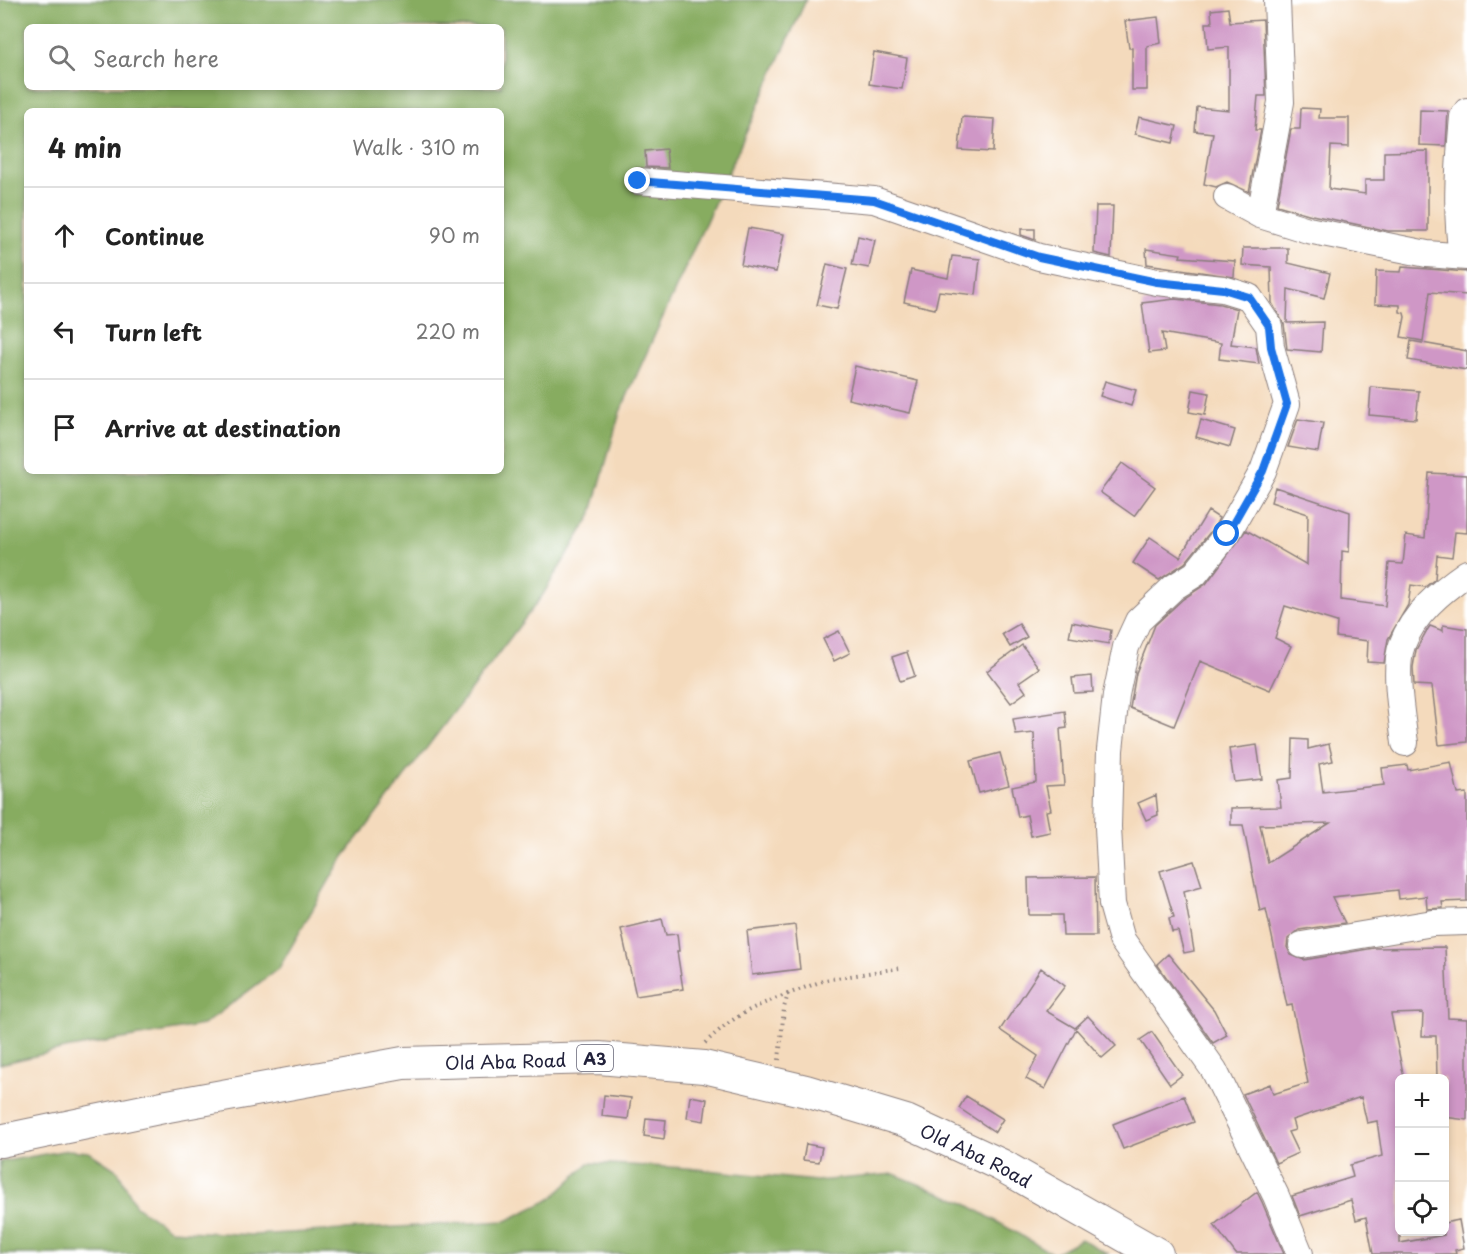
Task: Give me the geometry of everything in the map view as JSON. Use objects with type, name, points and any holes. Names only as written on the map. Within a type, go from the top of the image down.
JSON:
[{"type":"main road","name":"Old Aba Road","points":[[0,1141],[168,1106],[403,1064],[599,1058],[704,1067],[806,1091],[906,1121],[1000,1165],[1157,1254]]},
{"type":"street","points":[[1260,215],[1281,102],[1277,0]]},
{"type":"street","points":[[1227,197],[1260,215],[1308,230],[1427,254],[1465,256],[1459,236],[1458,171],[1463,117],[1467,111]]},
{"type":"street","points":[[638,181],[874,200],[1039,257],[1157,282],[1223,289],[1249,297],[1269,326],[1271,347],[1287,404],[1263,471],[1227,534],[1195,574],[1174,587],[1138,621],[1126,646],[1116,695],[1110,750],[1108,827],[1112,904],[1122,940],[1214,1070],[1276,1196],[1300,1254]]},
{"type":"street","points":[[1405,743],[1399,685],[1401,645],[1424,609],[1443,590],[1467,573]]},
{"type":"street","points":[[1302,945],[1433,923],[1467,922]]},
{"type":"path","points":[[704,1044],[730,1019],[747,1009],[842,976],[898,968]]},
{"type":"path","points":[[778,1064],[784,1008],[788,994]]},
{"type":"green space","points":[[0,0],[806,0],[620,412],[591,516],[542,596],[340,862],[279,968],[203,1025],[65,1049],[0,1064]]},
{"type":"green space","points":[[68,1150],[89,1152],[118,1171],[136,1206],[171,1230],[252,1235],[506,1221],[551,1199],[589,1163],[687,1168],[816,1181],[894,1174],[963,1202],[1053,1254],[0,1254],[0,1162]]},
{"type":"green space","points":[[1081,1239],[1109,1254],[1053,1254]]},
{"type":"building","points":[[1228,8],[1230,22],[1263,20],[1266,96],[1258,96],[1255,130],[1261,130],[1249,192],[1227,182],[1216,187],[1204,184],[1213,133],[1195,131],[1197,107],[1229,110],[1229,47],[1208,49],[1206,23],[1212,23],[1211,10]]},
{"type":"building","points":[[1158,17],[1161,43],[1147,46],[1147,90],[1132,90],[1132,48],[1129,48],[1125,21]]},
{"type":"building","points":[[874,52],[907,58],[902,89],[869,84]]},
{"type":"building","points":[[1301,108],[1320,109],[1319,118],[1349,118],[1349,147],[1331,146],[1329,189],[1365,194],[1365,180],[1384,180],[1384,152],[1428,151],[1428,231],[1388,231],[1277,205],[1291,129],[1300,129]]},
{"type":"building","points":[[1420,110],[1448,111],[1446,146],[1419,145]]},
{"type":"building","points":[[962,117],[995,119],[993,152],[959,150]]},
{"type":"building","points":[[1139,117],[1177,126],[1173,143],[1135,134]]},
{"type":"building","points":[[666,149],[668,168],[646,167],[645,151]]},
{"type":"building","points":[[1096,206],[1113,206],[1111,257],[1094,253]]},
{"type":"building","points":[[748,228],[784,234],[776,272],[741,265]]},
{"type":"building","points":[[1021,229],[1035,229],[1035,240],[1021,235]]},
{"type":"building","points":[[858,236],[875,240],[869,268],[852,265]]},
{"type":"building","points":[[1243,248],[1288,248],[1288,263],[1330,273],[1324,298],[1288,289],[1287,323],[1323,322],[1321,352],[1287,349],[1284,324],[1272,303],[1271,267],[1242,265]]},
{"type":"building","points":[[1146,249],[1181,254],[1180,257],[1235,261],[1234,277],[1147,264]]},
{"type":"building","points":[[952,256],[980,259],[976,295],[939,291],[935,309],[904,302],[911,270],[948,278]]},
{"type":"building","points":[[827,264],[847,269],[837,309],[817,305]]},
{"type":"building","points":[[1402,267],[1467,272],[1467,295],[1430,292],[1423,341],[1401,337],[1405,317],[1404,313],[1400,312],[1400,305],[1375,304],[1376,271],[1401,272]]},
{"type":"building","points":[[1175,299],[1220,304],[1237,309],[1231,344],[1256,347],[1259,364],[1219,359],[1221,343],[1162,333],[1165,351],[1149,353],[1142,303]]},
{"type":"building","points":[[1411,341],[1467,351],[1467,370],[1408,360]]},
{"type":"building","points":[[855,366],[918,381],[910,413],[848,399]]},
{"type":"building","points":[[1105,381],[1136,390],[1131,406],[1100,396]]},
{"type":"building","points":[[1371,387],[1419,391],[1416,419],[1369,415]]},
{"type":"building","points":[[1193,390],[1209,393],[1205,415],[1189,412]]},
{"type":"building","points":[[1298,419],[1323,423],[1318,452],[1288,447]]},
{"type":"building","points":[[1201,420],[1235,430],[1230,447],[1196,437]]},
{"type":"building","points":[[1122,463],[1155,487],[1134,516],[1100,492]]},
{"type":"building","points":[[1429,473],[1467,475],[1467,533],[1455,532],[1452,557],[1437,555],[1435,579],[1425,587],[1411,585],[1408,605],[1388,639],[1384,663],[1367,662],[1368,641],[1336,637],[1337,622],[1285,606],[1275,638],[1291,646],[1270,690],[1200,661],[1174,726],[1130,708],[1136,673],[1155,625],[1183,599],[1206,584],[1246,530],[1307,565],[1308,514],[1271,502],[1275,487],[1350,512],[1349,552],[1342,551],[1341,600],[1385,606],[1389,563],[1403,564],[1406,535],[1425,538]]},
{"type":"building","points":[[1208,511],[1219,518],[1185,563],[1159,580],[1133,563],[1150,537],[1180,557]]},
{"type":"building","points":[[1072,622],[1111,630],[1109,644],[1069,637]]},
{"type":"building","points":[[1019,624],[1027,637],[1010,647],[1002,634]]},
{"type":"building","points":[[1443,625],[1467,629],[1467,742],[1439,745],[1432,686],[1414,685],[1413,667],[1416,650],[1430,626],[1443,631]]},
{"type":"building","points":[[839,631],[850,653],[834,661],[823,639]]},
{"type":"building","points":[[1022,645],[1039,668],[1019,682],[1026,692],[1011,703],[987,671]]},
{"type":"building","points":[[907,652],[915,676],[900,681],[892,657]]},
{"type":"building","points":[[1092,676],[1093,692],[1074,693],[1072,678]]},
{"type":"building","points":[[1065,711],[1067,728],[1060,729],[1064,785],[1046,786],[1051,810],[1046,811],[1050,832],[1031,836],[1027,815],[1018,817],[1012,787],[1036,782],[1034,733],[1016,735],[1013,719]]},
{"type":"building","points":[[1293,739],[1308,740],[1308,749],[1329,744],[1333,761],[1319,764],[1323,792],[1384,785],[1382,768],[1407,765],[1408,770],[1451,762],[1458,794],[1467,793],[1467,901],[1442,902],[1443,908],[1427,909],[1426,896],[1399,899],[1398,890],[1332,897],[1345,923],[1299,930],[1288,939],[1287,947],[1291,955],[1304,960],[1374,948],[1445,947],[1448,1018],[1467,1019],[1467,1120],[1449,1118],[1449,1074],[1437,1074],[1436,1036],[1422,1036],[1423,1013],[1391,1014],[1403,1074],[1395,1074],[1395,1236],[1400,1236],[1400,1243],[1449,1236],[1449,1222],[1459,1220],[1464,1248],[1455,1250],[1456,1254],[1373,1254],[1366,1217],[1356,1220],[1351,1200],[1300,1216],[1292,1196],[1353,1177],[1350,1165],[1382,1156],[1377,1121],[1367,1123],[1361,1097],[1292,1120],[1295,1130],[1288,1132],[1298,1153],[1276,1163],[1243,1094],[1270,1084],[1273,1094],[1308,1083],[1292,1005],[1287,1006],[1266,909],[1260,911],[1243,825],[1231,825],[1231,808],[1281,807],[1278,780],[1292,778]],"holes":[[[1330,823],[1268,863],[1260,825]]]},
{"type":"building","points":[[1257,745],[1262,779],[1234,782],[1229,749]]},
{"type":"building","points":[[1000,753],[1009,785],[979,793],[970,761]]},
{"type":"building","points":[[1156,795],[1158,815],[1146,820],[1138,803]]},
{"type":"building","points":[[1194,861],[1202,886],[1184,891],[1194,951],[1184,953],[1178,931],[1172,932],[1169,918],[1174,917],[1160,871]]},
{"type":"building","points":[[1095,877],[1096,936],[1063,936],[1062,915],[1029,915],[1028,878]]},
{"type":"building","points":[[662,919],[666,935],[677,934],[679,951],[677,951],[683,989],[636,996],[621,929]]},
{"type":"building","points":[[795,925],[800,969],[752,975],[747,931]]},
{"type":"building","points":[[1168,954],[1214,1010],[1227,1035],[1213,1043],[1157,964]]},
{"type":"building","points":[[1041,968],[1065,986],[1046,1011],[1075,1028],[1088,1016],[1116,1046],[1102,1058],[1076,1029],[1045,1089],[1026,1079],[1038,1056],[1000,1030]]},
{"type":"building","points":[[1152,1032],[1182,1075],[1170,1084],[1140,1040]]},
{"type":"building","points":[[604,1095],[631,1098],[628,1119],[602,1116]]},
{"type":"building","points":[[690,1096],[707,1099],[704,1121],[687,1118]]},
{"type":"building","points":[[966,1096],[1003,1119],[995,1132],[959,1108]]},
{"type":"building","points":[[1184,1096],[1194,1122],[1123,1149],[1113,1124]]},
{"type":"building","points":[[646,1118],[666,1120],[664,1139],[644,1136]]},
{"type":"building","points":[[806,1144],[822,1147],[819,1162],[803,1160]]},
{"type":"building","points":[[1257,1192],[1284,1254],[1236,1254],[1214,1225]]},
{"type":"route","points":[[638,181],[874,200],[1039,257],[1157,282],[1223,289],[1249,297],[1269,326],[1271,347],[1287,404],[1263,471],[1227,534]]}]
